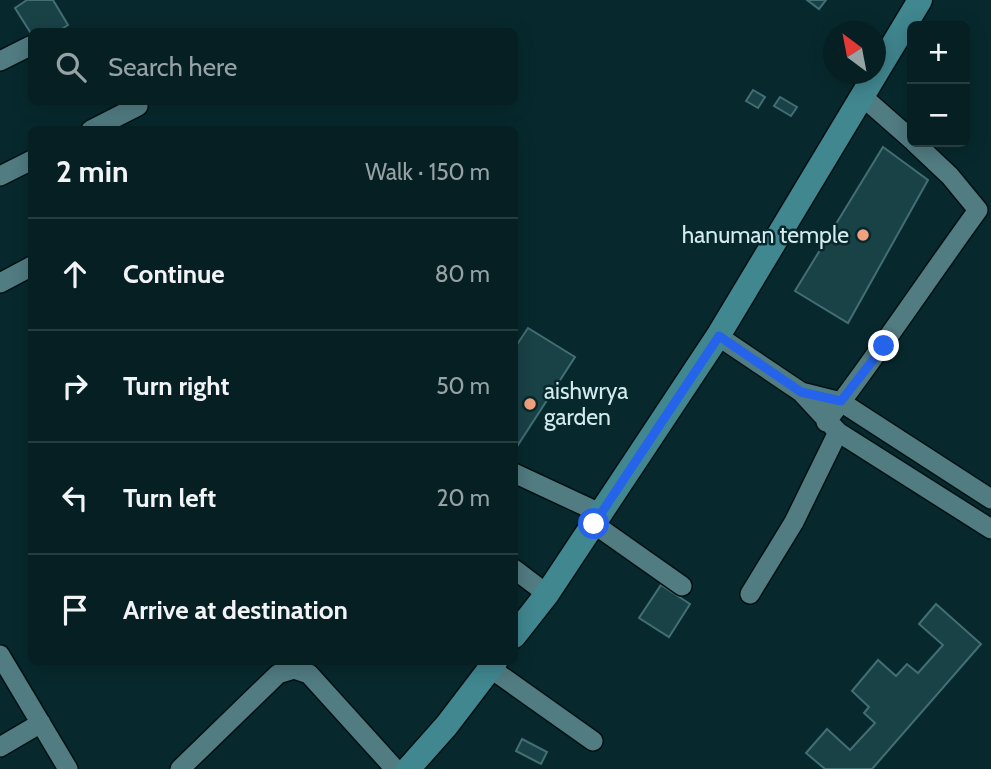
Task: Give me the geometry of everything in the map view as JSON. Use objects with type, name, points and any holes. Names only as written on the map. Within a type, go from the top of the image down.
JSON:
[{"type":"main road","points":[[518,631],[547,594],[719,336],[920,0]]},
{"type":"main road","points":[[408,769],[447,725],[492,665]]},
{"type":"street","points":[[0,61],[28,47]]},
{"type":"street","points":[[863,97],[907,136]]},
{"type":"street","points":[[99,126],[138,106]]},
{"type":"street","points":[[750,594],[794,522],[841,401],[884,346],[928,278],[978,210],[950,176],[919,147]]},
{"type":"street","points":[[0,176],[28,162]]},
{"type":"street","points":[[0,283],[28,268]]},
{"type":"street","points":[[719,336],[801,392],[832,427],[991,529]]},
{"type":"street","points":[[801,392],[841,401],[991,499]]},
{"type":"street","points":[[518,475],[597,518],[682,586]]},
{"type":"street","points":[[518,572],[547,594]]},
{"type":"street","points":[[0,655],[68,769]]},
{"type":"street","points":[[492,665],[593,741]]},
{"type":"street","points":[[180,769],[278,674],[294,669],[309,674],[395,769]]},
{"type":"street","points":[[0,747],[41,723]]},
{"type":"building","points":[[27,0],[53,0],[68,25],[63,28],[28,29],[15,8]]},
{"type":"building","points":[[807,0],[826,0],[819,9]]},
{"type":"building","points":[[753,90],[765,97],[758,108],[746,101]]},
{"type":"building","points":[[780,97],[797,107],[791,116],[774,106]]},
{"type":"building","name":"hanuman temple","points":[[883,147],[928,180],[848,323],[795,291]]},
{"type":"building","name":"aishwrya garden","points":[[528,328],[575,357],[518,445],[518,343]]},
{"type":"building","points":[[661,585],[690,604],[669,637],[639,618]]},
{"type":"building","points":[[936,604],[981,644],[872,769],[825,769],[806,753],[827,729],[850,750],[875,723],[864,713],[869,707],[852,691],[878,660],[896,676],[907,664],[918,673],[943,645],[919,624]]},
{"type":"building","points":[[522,739],[547,752],[541,764],[516,751]]},
{"type":"place","name":"hanuman temple","points":[[863,235]]},
{"type":"place","name":"aishwrya garden","points":[[530,404]]},
{"type":"route","points":[[594,524],[719,336],[801,392],[841,401],[884,346]]}]
